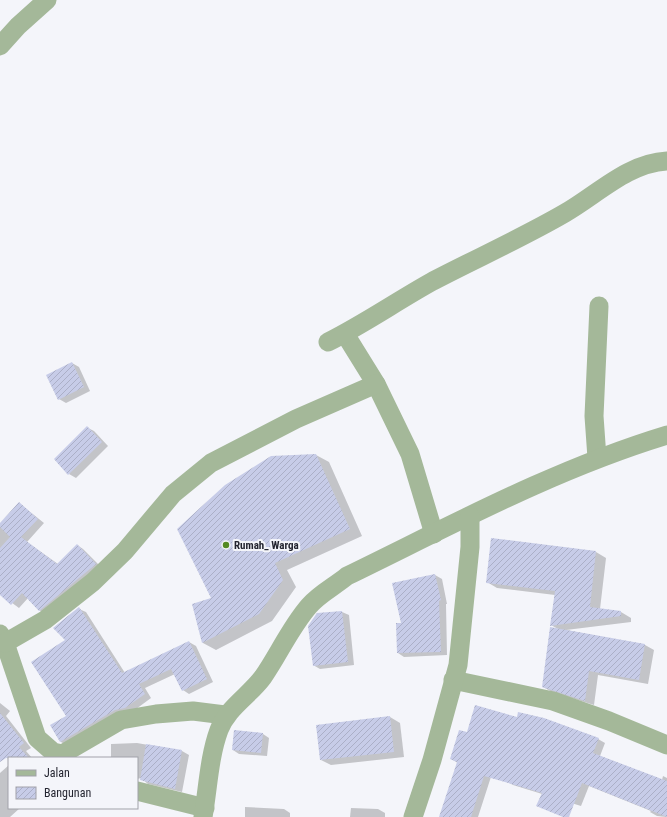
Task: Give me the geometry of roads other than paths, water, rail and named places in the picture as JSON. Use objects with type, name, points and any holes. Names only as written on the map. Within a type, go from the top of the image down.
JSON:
[{"type":"street","points":[[0,46],[18,26],[47,0]]},
{"type":"street","points":[[328,342],[345,334],[432,282],[566,212],[610,182],[631,171],[657,162],[667,161]]},
{"type":"street","points":[[597,458],[594,416],[599,306]]},
{"type":"street","points":[[345,334],[376,384],[410,454],[434,534]]},
{"type":"street","points":[[226,715],[193,711],[156,714],[121,720],[69,755],[53,752],[37,738],[2,639],[45,620],[93,582],[125,551],[173,494],[211,463],[296,419],[376,384]]},
{"type":"street","points":[[138,791],[204,813],[214,747],[218,731],[226,715],[263,677],[291,630],[310,605],[348,576],[547,479],[597,458],[667,435]]},
{"type":"street","points":[[413,817],[432,760],[458,665],[470,547],[470,516]]},
{"type":"street","points":[[454,680],[553,701],[610,721],[667,745]]},
{"type":"place","name":"Rumah_ Warga","points":[[226,545]]}]
